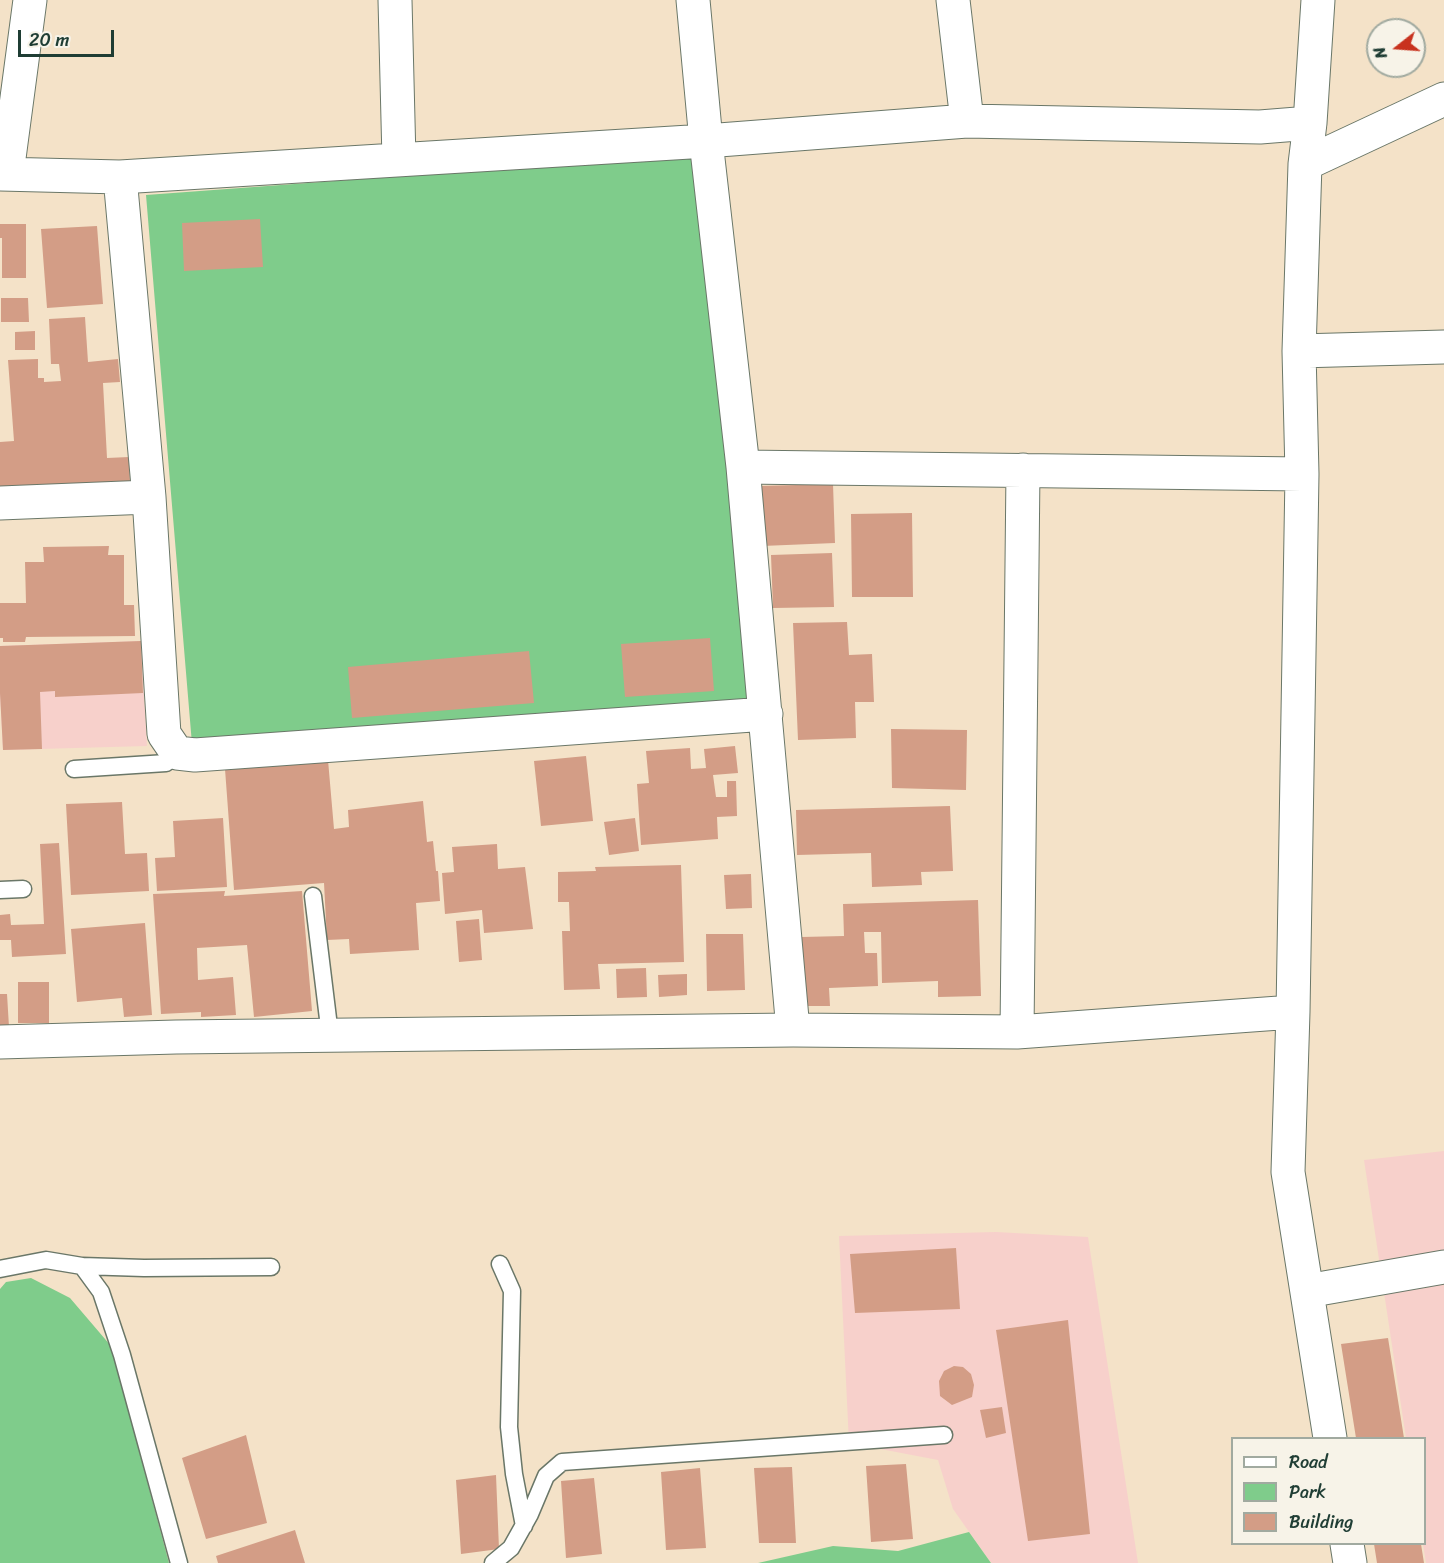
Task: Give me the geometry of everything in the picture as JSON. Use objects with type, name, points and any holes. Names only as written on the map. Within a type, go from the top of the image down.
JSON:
[{"type":"street","points":[[30,0],[4,174],[120,177],[706,141],[967,121],[1260,127],[1310,123]]},
{"type":"street","points":[[395,0],[399,160]]},
{"type":"street","points":[[693,0],[706,141],[743,467],[793,1030]]},
{"type":"street","points":[[953,0],[967,121]]},
{"type":"street","points":[[1318,0],[1305,164],[1299,351],[1302,474],[1288,1172],[1330,1437]]},
{"type":"street","points":[[1305,164],[1444,99]]},
{"type":"street","points":[[120,177],[149,497],[164,734],[177,753],[195,755],[766,714]]},
{"type":"street","points":[[1299,351],[1444,347]]},
{"type":"street","points":[[743,467],[1302,474]]},
{"type":"street","points":[[1017,1032],[1023,470]]},
{"type":"street","points":[[0,503],[149,497]]},
{"type":"street","points":[[0,1042],[176,1036],[793,1030],[1017,1032],[1293,1012]]},
{"type":"street","points":[[1307,1291],[1444,1267]]},
{"type":"street","points":[[1347,1545],[1350,1563]]},
{"type":"lane","points":[[74,769],[166,763],[177,753]]},
{"type":"lane","points":[[0,890],[23,889]]},
{"type":"lane","points":[[313,896],[330,1035]]},
{"type":"lane","points":[[0,1269],[46,1260],[82,1266],[144,1268],[271,1267]]},
{"type":"lane","points":[[500,1264],[512,1291],[508,1427],[524,1526]]},
{"type":"lane","points":[[82,1266],[101,1292],[122,1355],[179,1563]]},
{"type":"lane","points":[[493,1563],[511,1548],[524,1526],[546,1476],[562,1462],[945,1435]]},
{"type":"shaded area","points":[[141,641],[147,746],[3,750],[0,646]]},
{"type":"shaded area","points":[[1444,1151],[1444,1563],[1426,1563],[1423,1545],[1426,1545],[1426,1437],[1406,1437],[1364,1160]]},
{"type":"shaded area","points":[[996,1232],[1088,1237],[1138,1563],[991,1563],[953,1509],[938,1460],[849,1443],[839,1236]]},
{"type":"green space","points":[[699,154],[753,707],[192,744],[146,195]]},
{"type":"green space","points":[[31,1278],[70,1298],[111,1346],[169,1563],[0,1563],[0,1289],[6,1282]]},
{"type":"green space","points":[[969,1532],[991,1563],[758,1563],[833,1546],[898,1551]]},
{"type":"building","points":[[260,219],[263,267],[184,271],[182,223]]},
{"type":"building","points":[[0,224],[26,224],[26,278],[2,278]]},
{"type":"building","points":[[97,226],[103,304],[47,308],[41,229]]},
{"type":"building","points":[[1,298],[28,298],[29,322],[1,322]]},
{"type":"building","points":[[85,317],[88,362],[118,359],[120,382],[103,383],[107,458],[129,457],[130,482],[0,490],[0,442],[14,441],[8,360],[38,359],[38,378],[44,378],[44,382],[61,381],[59,364],[51,364],[49,319]]},
{"type":"building","points":[[35,331],[35,350],[15,350],[15,332]]},
{"type":"building","points":[[833,484],[835,543],[762,546],[759,486]]},
{"type":"building","points":[[912,513],[913,597],[852,597],[851,514]]},
{"type":"building","points":[[109,546],[108,555],[124,555],[124,605],[134,605],[135,636],[26,637],[25,642],[3,642],[3,638],[0,638],[0,603],[26,603],[25,562],[44,562],[43,547]]},
{"type":"building","points":[[832,553],[834,607],[773,608],[771,555]]},
{"type":"building","points":[[847,622],[849,655],[872,654],[874,702],[855,702],[856,738],[798,740],[793,623]]},
{"type":"building","points":[[710,638],[714,691],[625,697],[621,644]]},
{"type":"building","points":[[141,641],[143,693],[55,697],[55,691],[40,692],[42,749],[3,750],[0,646]]},
{"type":"building","points":[[529,651],[534,703],[352,718],[348,667]]},
{"type":"building","points":[[891,729],[967,730],[966,790],[892,788]]},
{"type":"building","points":[[735,746],[738,773],[713,775],[716,797],[727,797],[727,781],[736,781],[737,816],[717,817],[718,839],[641,845],[637,784],[649,783],[646,751],[690,748],[691,769],[706,768],[704,749]]},
{"type":"building","points":[[586,756],[593,821],[541,826],[534,761]]},
{"type":"building","points":[[328,760],[334,829],[349,827],[348,810],[423,801],[427,842],[433,841],[440,901],[416,903],[419,950],[350,954],[349,939],[327,940],[324,883],[234,890],[225,769]]},
{"type":"building","points":[[122,802],[125,854],[147,853],[149,891],[71,895],[66,804]]},
{"type":"building","points":[[950,806],[953,871],[921,872],[922,885],[872,887],[871,853],[797,855],[796,810]]},
{"type":"building","points":[[223,818],[227,887],[157,891],[155,858],[175,857],[173,821]]},
{"type":"building","points":[[635,818],[639,851],[609,855],[604,822]]},
{"type":"building","points":[[59,843],[66,954],[12,957],[11,940],[0,940],[0,915],[10,914],[11,925],[44,924],[40,844]]},
{"type":"building","points":[[497,844],[498,869],[525,867],[533,929],[484,933],[482,910],[445,914],[442,873],[454,872],[452,847]]},
{"type":"building","points":[[681,865],[684,962],[598,964],[600,989],[564,990],[562,931],[570,931],[569,902],[558,902],[558,872],[596,871],[595,867]]},
{"type":"building","points":[[751,874],[752,908],[726,909],[724,875]]},
{"type":"building","points":[[225,891],[224,896],[302,891],[312,1011],[254,1017],[247,945],[197,948],[198,980],[233,977],[236,1015],[201,1017],[201,1012],[161,1014],[153,894]]},
{"type":"building","points":[[978,900],[981,996],[938,997],[938,981],[882,983],[881,932],[864,932],[865,953],[877,953],[878,986],[829,988],[830,1006],[803,1006],[802,937],[844,936],[843,904]]},
{"type":"building","points":[[479,919],[482,960],[459,962],[456,921]]},
{"type":"building","points":[[145,923],[152,1015],[124,1017],[122,998],[77,1002],[71,929]]},
{"type":"building","points":[[706,934],[743,934],[745,990],[707,991]]},
{"type":"building","points":[[646,968],[647,997],[617,998],[616,969]]},
{"type":"building","points":[[687,974],[687,995],[659,997],[658,975]]},
{"type":"building","points":[[18,982],[49,982],[49,1023],[18,1023]]},
{"type":"building","points":[[0,994],[7,994],[9,1027],[0,1027]]},
{"type":"building","points":[[956,1248],[960,1309],[855,1313],[850,1254]]},
{"type":"building","points":[[1068,1320],[1090,1534],[1028,1541],[996,1330]]},
{"type":"building","points":[[1388,1338],[1404,1437],[1356,1437],[1341,1344]]},
{"type":"building","points":[[954,1366],[963,1367],[971,1374],[974,1385],[972,1397],[952,1405],[940,1396],[939,1381],[944,1371]]},
{"type":"building","points":[[1002,1407],[1006,1433],[986,1438],[980,1410]]},
{"type":"building","points":[[246,1435],[267,1523],[206,1539],[182,1458]]},
{"type":"building","points":[[906,1464],[913,1539],[871,1542],[866,1466]]},
{"type":"building","points":[[792,1467],[796,1543],[759,1543],[754,1468]]},
{"type":"building","points":[[700,1468],[706,1548],[666,1550],[661,1472]]},
{"type":"building","points":[[496,1475],[499,1549],[461,1554],[456,1480]]},
{"type":"building","points":[[594,1478],[602,1554],[566,1558],[561,1481]]},
{"type":"building","points":[[295,1530],[305,1563],[218,1563],[216,1556]]},
{"type":"building","points":[[1374,1545],[1421,1545],[1424,1563],[1377,1563]]}]
